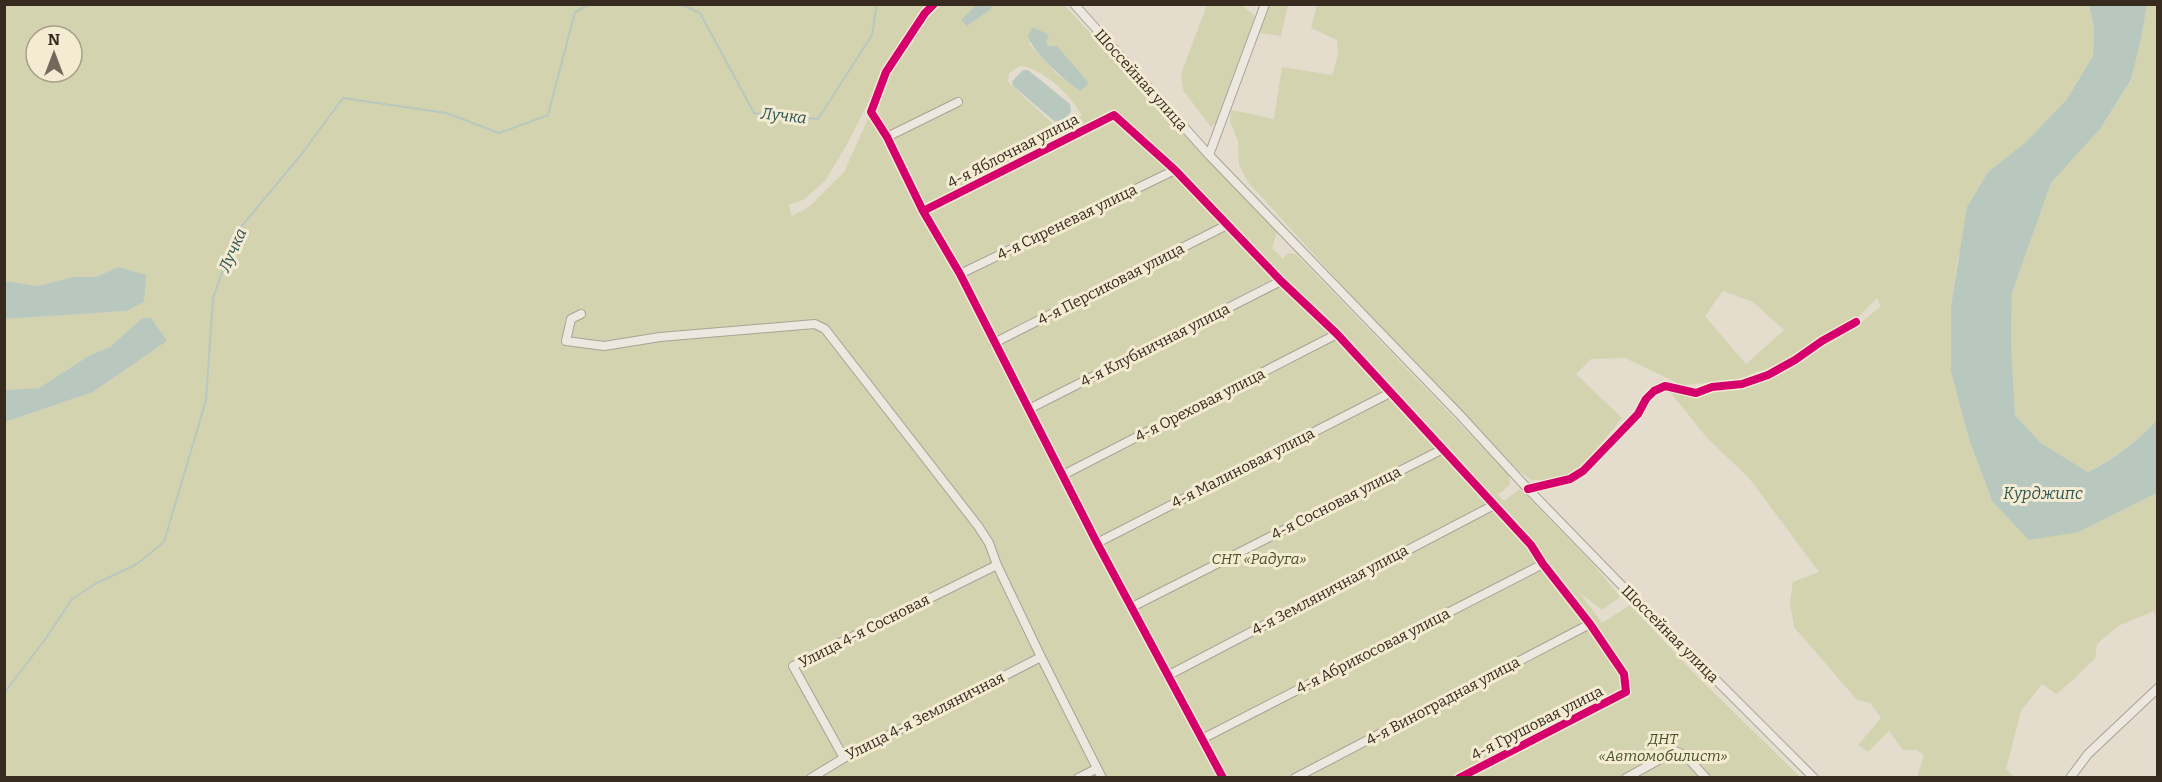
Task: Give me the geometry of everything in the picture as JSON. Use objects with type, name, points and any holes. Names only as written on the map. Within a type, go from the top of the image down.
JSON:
[{"type":"street","points":[[934,4],[925,13],[886,72],[871,112],[887,137],[923,211],[960,274],[1097,543],[1223,777]]},
{"type":"street","name":"Шоссейная улица","points":[[1074,4],[1209,155],[1460,415],[1528,489],[1814,777]]},
{"type":"street","points":[[1209,155],[1265,4]]},
{"type":"street","points":[[887,137],[958,102]]},
{"type":"street","name":"4-я Яблочная улица","points":[[923,211],[1114,115],[1175,170]]},
{"type":"street","points":[[1175,170],[1281,280],[1337,334],[1389,393],[1532,545],[1543,564],[1590,624]]},
{"type":"street","name":"4-я Сиреневая улица","points":[[960,274],[1175,170]]},
{"type":"street","name":"4-я Персиковая улица","points":[[994,343],[1227,225]]},
{"type":"street","name":"4-я Клубничная улица","points":[[1029,409],[1281,280]]},
{"type":"street","points":[[581,314],[571,319],[566,341],[604,346],[660,337],[815,324],[825,329],[989,543],[997,565],[1041,657],[1102,777]]},
{"type":"street","points":[[1528,489],[1570,479],[1583,471],[1638,414],[1646,399],[1654,391],[1665,386],[1696,393],[1712,387],[1742,384],[1768,375],[1856,322]]},
{"type":"street","name":"4-я Ореховая улица","points":[[1063,475],[1337,334]]},
{"type":"street","name":"4-я Малиновая улица","points":[[1097,543],[1389,393]]},
{"type":"street","name":"4-я Сосновая улица","points":[[1132,607],[1443,449]]},
{"type":"street","name":"4-я Земляничная улица","points":[[1167,676],[1494,505]]},
{"type":"street","name":"4-я Абрикосовая улица","points":[[1202,739],[1543,564]]},
{"type":"street","name":"Улица 4-я Сосновая","points":[[844,758],[793,666],[997,565]]},
{"type":"street","name":"4-я Грушовая улица","points":[[1460,777],[1626,692],[1624,674],[1590,624]]},
{"type":"street","name":"4-я Виноградная улица","points":[[1295,777],[1590,624]]},
{"type":"street","name":"Улица 4-я Земляничная","points":[[811,777],[1041,657]]},
{"type":"street","points":[[2070,777],[2088,754],[2157,688]]},
{"type":"street","points":[[1626,777],[1675,752],[1686,756],[1706,777]]},
{"type":"street","points":[[1078,777],[1096,769]]},
{"type":"green space","points":[[5,5],[932,5],[900,41],[846,146],[825,181],[803,200],[788,205],[792,216],[809,207],[844,172],[892,66],[915,41],[911,39],[936,5],[977,5],[961,20],[967,26],[990,10],[990,5],[1064,5],[1277,232],[1272,248],[1283,259],[1288,253],[1296,254],[1509,475],[1510,484],[1497,494],[1504,501],[1520,489],[1593,564],[1620,597],[1602,610],[1580,593],[1602,623],[1630,605],[1694,673],[1800,777],[5,777],[5,422],[93,392],[167,341],[142,318],[110,347],[90,355],[39,388],[5,390],[4,319],[126,311],[118,267],[96,277],[73,277],[38,286],[5,281]],"holes":[[[1033,27],[1048,35],[1046,41],[1050,46],[1057,46],[1089,83],[1081,91],[1057,74],[1029,44]],[[1020,66],[1038,72],[1056,84],[1082,116],[1054,125],[1008,82],[1009,73]]]},
{"type":"green space","points":[[1207,5],[1241,5],[1255,16],[1216,123],[1211,127],[1183,90],[1181,74]]},
{"type":"green space","points":[[1270,5],[1288,5],[1281,36],[1259,33]]},
{"type":"green space","points":[[1317,5],[2089,5],[2094,27],[2093,56],[2067,99],[2026,142],[1988,172],[1958,258],[1951,306],[1951,372],[1969,439],[1992,501],[2079,532],[2157,493],[2157,621],[2154,611],[2118,626],[2097,644],[2095,659],[2056,694],[2042,684],[2021,711],[2006,769],[2014,777],[1917,777],[1924,755],[1916,750],[1903,750],[1889,731],[1868,752],[1858,745],[1881,718],[1870,703],[1857,700],[1794,627],[1790,602],[1793,582],[1819,572],[1749,478],[1708,439],[1671,393],[1678,391],[1697,395],[1787,367],[1853,329],[1881,306],[1877,298],[1858,317],[1805,350],[1771,367],[1733,381],[1682,385],[1625,358],[1591,359],[1576,374],[1622,418],[1585,463],[1567,476],[1532,480],[1520,472],[1370,316],[1248,182],[1239,165],[1238,141],[1230,121],[1231,110],[1274,119],[1282,67],[1332,75],[1338,55],[1337,40],[1311,28]],"holes":[[[1723,291],[1753,302],[1784,330],[1746,364],[1705,316]]]},
{"type":"green space","points":[[2147,5],[2157,5],[2157,420],[2125,449],[2088,472],[2041,443],[2015,415],[2011,341],[2012,293],[2051,183],[2100,129],[2131,81]]},
{"type":"water","points":[[977,4],[992,7],[967,26],[961,20]]},
{"type":"water","name":"Курджипс","points":[[2089,5],[2147,5],[2131,80],[2100,129],[2051,183],[2012,293],[2011,341],[2015,415],[2041,443],[2088,472],[2125,449],[2157,420],[2157,493],[2079,532],[2029,540],[1992,501],[1969,439],[1951,372],[1951,306],[1967,207],[1988,172],[2026,142],[2067,99],[2093,56],[2094,27]]},
{"type":"water","points":[[1033,27],[1049,35],[1046,41],[1049,46],[1057,46],[1089,83],[1081,91],[1059,74],[1036,50],[1028,36]]},
{"type":"water","points":[[1023,70],[1028,70],[1070,104],[1071,112],[1062,122],[1054,121],[1013,86],[1012,81]]},
{"type":"water","points":[[118,267],[146,275],[144,302],[126,311],[5,319],[5,281],[38,286],[73,277],[96,277]]},
{"type":"water","points":[[142,318],[151,318],[167,341],[93,392],[5,422],[5,390],[39,388],[90,355],[110,347]]},
{"type":"waterway","name":"Лучка","points":[[4,693],[44,641],[72,599],[95,584],[137,564],[164,542],[206,400],[213,298],[236,233],[300,156],[343,98],[446,113],[499,133],[548,115],[575,12],[591,4]]},
{"type":"waterway","name":"Лучка","points":[[680,4],[700,13],[754,113],[818,119],[872,35],[877,4]]},
{"type":"cycle path","points":[[934,4],[925,13],[886,72],[871,112],[887,137],[923,211],[960,274],[1097,543],[1223,778]]},
{"type":"cycle path","points":[[923,211],[1114,115],[1175,170],[1281,281],[1337,334],[1531,545],[1624,674],[1626,692],[1459,778]]},
{"type":"cycle path","points":[[1528,489],[1570,479],[1583,471],[1638,414],[1646,399],[1654,391],[1665,386],[1696,393],[1712,387],[1742,384],[1768,375],[1856,322]]},
{"type":"park label","name":"СНТ «Радуга»","points":[[1259,559]]},
{"type":"park label","name":"ДНТ «Автомобилист»","points":[[1663,748]]}]
